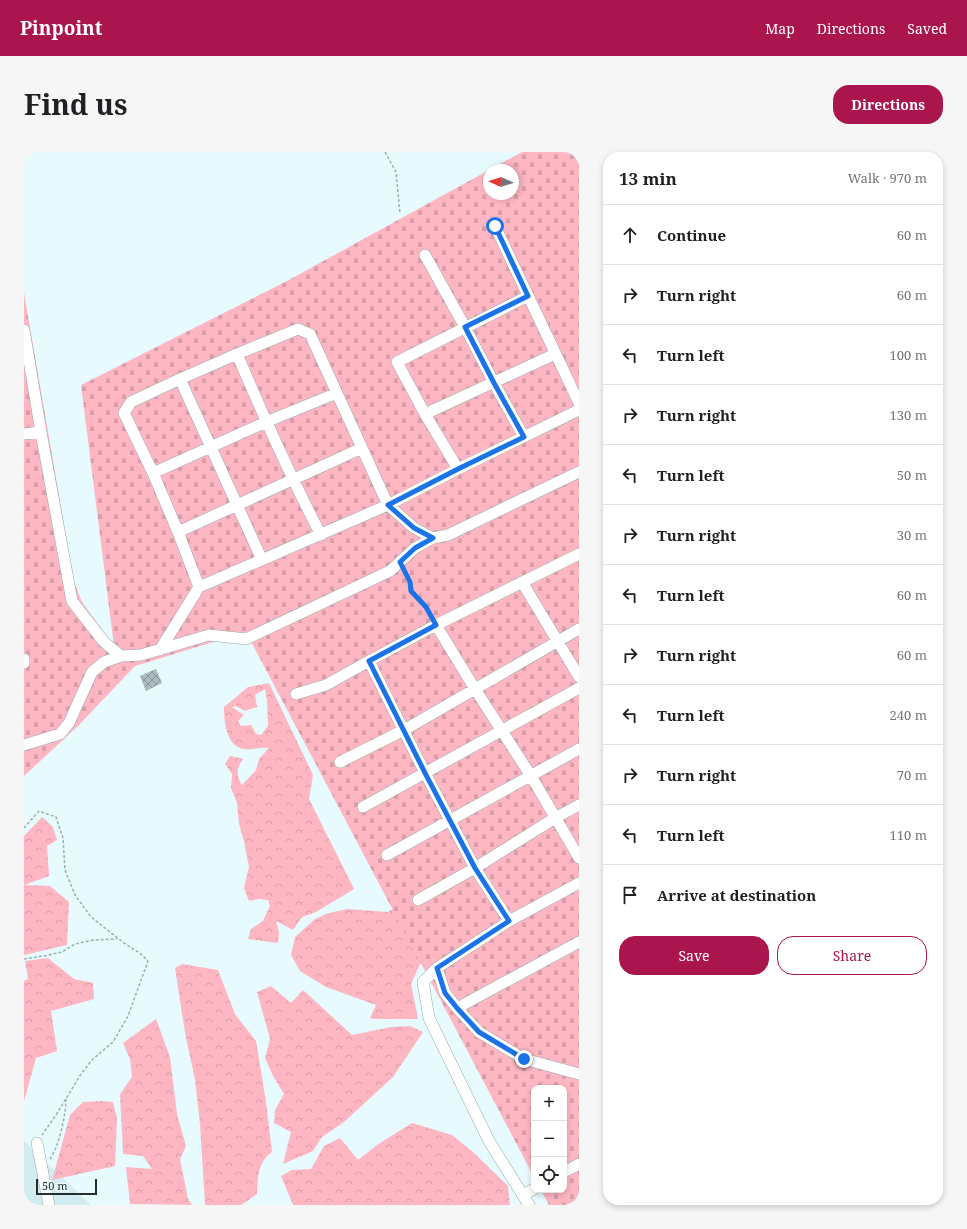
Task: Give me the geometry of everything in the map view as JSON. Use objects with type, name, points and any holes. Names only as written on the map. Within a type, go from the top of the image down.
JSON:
[{"type":"lane","points":[[495,226],[579,403]]},
{"type":"lane","points":[[425,255],[524,437]]},
{"type":"lane","points":[[458,469],[425,414],[397,362],[528,296]]},
{"type":"lane","points":[[199,587],[153,473],[124,413],[131,402],[236,354],[298,329],[310,334],[388,505],[414,528],[433,538]]},
{"type":"lane","points":[[24,330],[72,601],[104,642],[121,656]]},
{"type":"lane","points":[[236,354],[293,480],[321,535]]},
{"type":"lane","points":[[425,414],[555,354]]},
{"type":"lane","points":[[180,379],[262,560]]},
{"type":"lane","points":[[153,473],[266,422],[337,393]]},
{"type":"lane","points":[[160,650],[199,587],[388,505],[579,410]]},
{"type":"lane","points":[[24,434],[41,432]]},
{"type":"lane","points":[[178,532],[362,448]]},
{"type":"lane","points":[[24,745],[60,734],[69,723],[92,672],[104,662],[121,656],[142,655],[209,635],[246,639],[390,571],[415,548],[433,538],[448,535],[579,472]]},
{"type":"lane","points":[[296,694],[326,686],[436,625],[579,554]]},
{"type":"lane","points":[[522,582],[579,677]]},
{"type":"lane","points":[[436,625],[531,776],[579,858]]},
{"type":"lane","points":[[340,762],[404,730],[579,629]]},
{"type":"lane","points":[[369,661],[425,773],[475,868],[509,921]]},
{"type":"lane","points":[[363,807],[579,688]]},
{"type":"lane","points":[[387,855],[579,749]]},
{"type":"lane","points":[[418,900],[475,868],[555,818],[579,805]]},
{"type":"lane","points":[[529,1205],[489,1141],[428,1018],[423,982],[437,968],[509,921],[579,883]]},
{"type":"lane","points":[[457,1008],[579,942]]},
{"type":"lane","points":[[437,968],[445,993],[479,1032],[524,1059],[579,1074]]},
{"type":"lane","points":[[37,1143],[49,1205]]},
{"type":"lane","points":[[567,1170],[579,1164]]},
{"type":"lane","points":[[523,1195],[531,1191]]},
{"type":"path","points":[[385,152],[396,172],[400,214]]},
{"type":"path","points":[[400,562],[410,582],[411,591],[426,607],[436,625]]},
{"type":"path","points":[[24,828],[39,811],[56,817],[62,838],[64,870],[75,895],[91,917],[141,954],[148,961],[128,1016],[113,1042],[92,1060],[81,1074],[37,1143]]},
{"type":"path","points":[[24,959],[62,952],[75,944],[93,940],[119,939]]},
{"type":"path","points":[[43,1170],[54,1153],[62,1127],[66,1108],[66,1098]]},
{"type":"shaded area","points":[[24,1141],[91,1205],[24,1205]]},
{"type":"green space","points":[[522,152],[579,152],[579,1205],[549,1205],[543,1193],[567,1193],[567,1085],[531,1085],[531,1171],[246,632],[135,666],[79,725],[24,776],[24,293],[74,582],[82,602],[114,646],[81,385],[287,281],[483,173],[483,200],[519,200],[519,164],[500,164]]},
{"type":"green space","points":[[269,683],[313,775],[309,799],[354,889],[316,912],[302,917],[293,930],[276,921],[279,932],[278,943],[248,939],[251,929],[263,921],[270,906],[268,900],[259,899],[249,901],[244,888],[249,867],[239,824],[237,803],[231,788],[232,774],[225,764],[230,756],[243,759],[239,766],[238,772],[242,785],[256,770],[259,759],[269,748],[244,749],[238,747],[233,743],[227,732],[224,707],[248,687]],"holes":[[[265,689],[268,726],[261,735],[256,734],[251,725],[241,726],[238,721],[244,715],[232,707],[236,706],[245,711],[257,707],[255,695]]]},
{"type":"green space","points":[[42,817],[53,827],[57,840],[47,846],[49,876],[24,885],[24,836]]},
{"type":"green space","points":[[24,885],[50,886],[69,902],[67,945],[24,955]]},
{"type":"green space","points":[[403,903],[429,950],[420,964],[411,984],[418,1019],[370,1018],[376,1005],[326,987],[300,971],[291,955],[295,937],[315,919],[326,914],[347,909],[388,912]]},
{"type":"green space","points":[[48,958],[74,979],[93,983],[94,999],[51,1011],[57,1051],[36,1058],[24,1101],[24,981],[28,979],[25,961]]},
{"type":"green space","points":[[182,964],[218,970],[235,1014],[256,1041],[272,1152],[263,1161],[259,1171],[257,1194],[241,1205],[205,1205],[200,1124],[195,1080],[185,1033],[175,968]]},
{"type":"green space","points":[[271,986],[291,1003],[303,990],[352,1035],[391,1027],[410,1026],[423,1032],[393,1077],[344,1122],[322,1137],[313,1151],[283,1164],[291,1132],[274,1123],[275,1110],[284,1094],[273,1076],[265,1058],[270,1039],[257,992]]},
{"type":"green space","points":[[156,1019],[170,1057],[177,1114],[186,1146],[180,1159],[188,1199],[192,1205],[130,1204],[126,1167],[152,1169],[143,1156],[123,1154],[120,1094],[132,1077],[130,1059],[123,1043]]},
{"type":"green space","points":[[83,1102],[113,1102],[117,1118],[115,1166],[52,1180],[70,1115]]},
{"type":"green space","points":[[412,1123],[452,1135],[473,1152],[508,1186],[510,1205],[293,1205],[281,1176],[292,1170],[311,1169],[324,1146],[340,1138],[358,1160],[377,1145]]},
{"type":"building","points":[[156,669],[162,683],[146,691],[140,676]]},
{"type":"route","points":[[495,226],[528,296],[465,327],[524,437],[388,505],[414,528],[433,538],[415,548],[400,562],[410,582],[411,591],[426,607],[436,625],[369,661],[425,773],[475,868],[509,921],[437,968],[445,993],[479,1032],[524,1059]]}]
